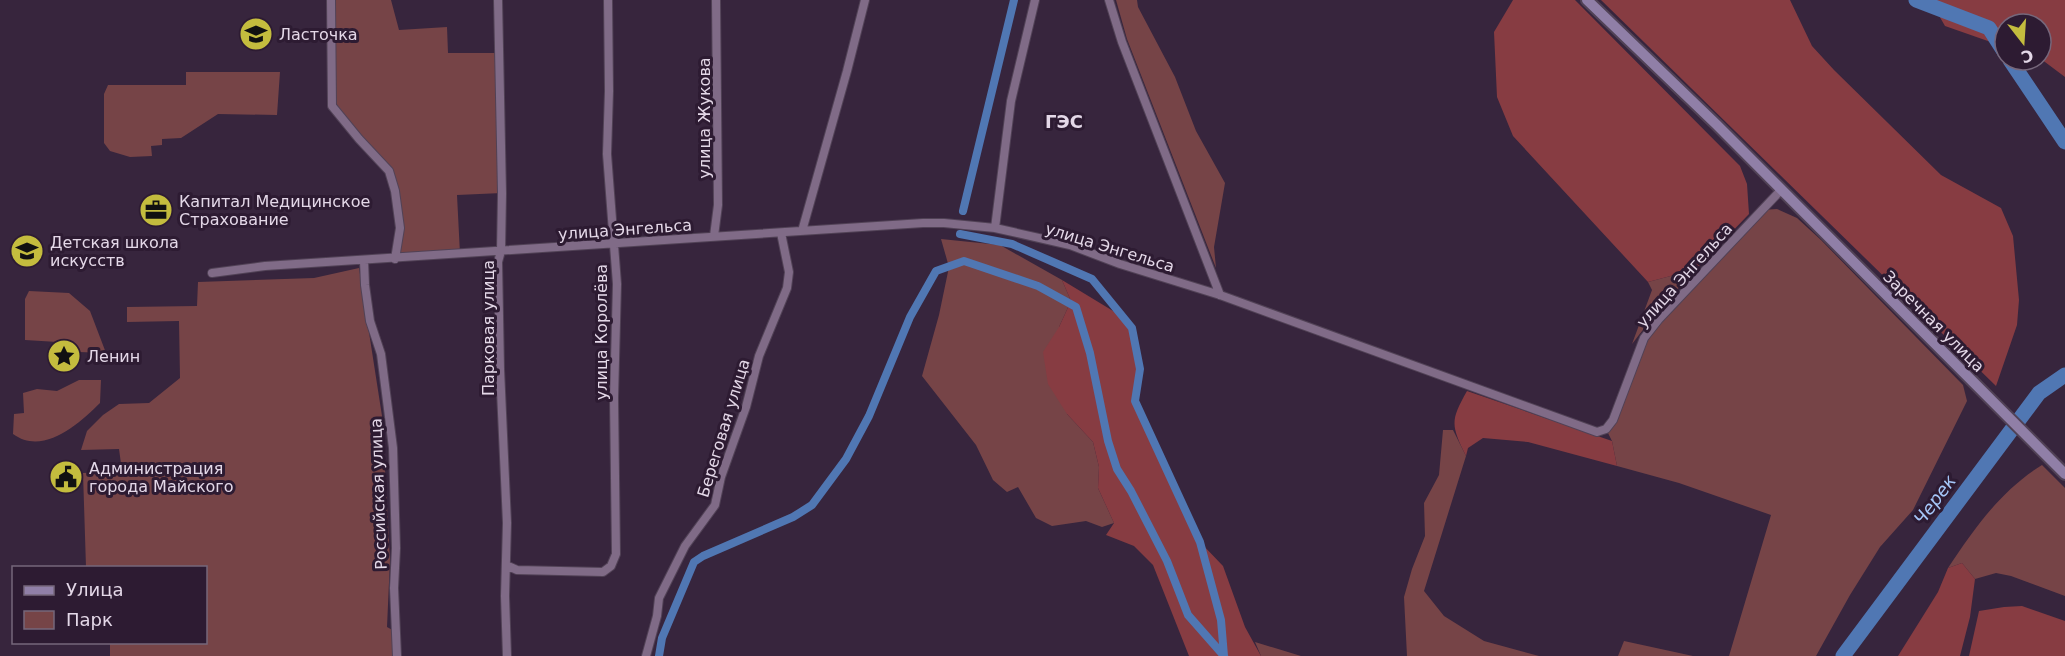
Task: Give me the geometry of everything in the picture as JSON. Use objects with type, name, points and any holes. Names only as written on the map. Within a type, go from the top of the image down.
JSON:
[{"type":"street","points":[[331,0],[332,106],[389,171],[395,191],[400,228],[394,259]]},
{"type":"street","name":"Парковая улица","points":[[498,0],[502,193],[501,251],[498,262],[499,345],[507,523],[505,580],[507,656]]},
{"type":"street","name":"улица Королёва","points":[[517,570],[603,572],[615,560],[616,284],[607,154],[608,0]]},
{"type":"street","name":"улица Жукова","points":[[714,236],[718,204],[716,0]]},
{"type":"street","points":[[802,231],[865,0]]},
{"type":"street","points":[[995,228],[1011,101],[1035,0]]},
{"type":"street","points":[[1109,0],[1122,42],[1220,295]]},
{"type":"street","name":"Заречная улица","points":[[1587,0],[1718,125],[2065,474]]},
{"type":"street","name":"улица Энгельса","points":[[212,273],[265,266],[933,223],[995,228],[1070,245],[1120,264],[1220,295],[1598,432],[1606,429],[1613,420],[1644,338],[1659,319],[1781,190]]},
{"type":"street","name":"Береговая улица","points":[[646,656],[657,616],[659,598],[685,546],[715,505],[721,477],[746,407],[759,356],[787,288],[789,272],[781,233]]},
{"type":"street","name":"Российская улица","points":[[364,261],[370,321],[381,354],[393,448],[396,548],[394,588],[398,656]]},
{"type":"street","points":[[505,580],[517,570],[506,565]]},
{"type":"green space","points":[[331,0],[391,0],[399,30],[447,27],[448,53],[500,53],[502,193],[457,195],[460,254],[395,259],[400,228],[389,171],[332,106]]},
{"type":"green space","points":[[1116,0],[1137,0],[1138,7],[1175,77],[1196,131],[1225,183],[1214,247],[1216,268],[1127,39]]},
{"type":"green space","points":[[186,72],[280,72],[277,115],[218,114],[181,138],[162,139],[162,145],[151,146],[152,156],[130,157],[110,151],[104,143],[104,94],[108,85],[186,85]]},
{"type":"green space","points":[[1777,209],[1797,218],[1821,240],[1963,385],[1967,401],[1913,510],[1880,547],[1816,656],[1729,656],[1771,515],[1679,483],[1617,466],[1612,441],[1606,429],[1644,338],[1762,210]]},
{"type":"green space","points":[[941,239],[1000,245],[1062,280],[1071,301],[1059,327],[1067,414],[1093,442],[1099,467],[1098,488],[1114,523],[1102,527],[1086,521],[1052,526],[1036,518],[1018,487],[1007,492],[993,480],[976,445],[922,376],[939,315],[949,267]]},
{"type":"green space","points":[[1699,266],[1659,309],[1632,344],[1652,290],[1648,282]]},
{"type":"green space","points":[[359,268],[382,416],[390,560],[387,627],[396,632],[397,656],[110,656],[110,644],[207,644],[207,566],[86,566],[83,473],[122,471],[119,449],[81,450],[87,431],[103,415],[119,404],[149,403],[180,378],[179,321],[127,322],[127,307],[197,306],[198,282],[314,278]]},
{"type":"green space","points":[[29,291],[69,293],[90,311],[106,353],[79,352],[74,343],[25,340],[25,299]]},
{"type":"green space","points":[[79,380],[101,380],[100,403],[82,420],[60,435],[48,439],[24,440],[13,434],[14,414],[24,413],[23,393],[37,389],[57,391]]},
{"type":"green space","points":[[1443,430],[1453,430],[1466,456],[1424,591],[1444,616],[1484,641],[1539,656],[1407,656],[1404,597],[1425,536],[1424,503],[1439,475]]},
{"type":"green space","points":[[2042,465],[2065,488],[2065,596],[2011,576],[1996,573],[1975,579],[1962,563],[1948,568],[1989,511],[2014,486]]},
{"type":"green space","points":[[1624,641],[1693,656],[1618,656]]},
{"type":"green space","points":[[1255,642],[1301,656],[1261,656]]},
{"type":"shaded area","points":[[1513,0],[1575,0],[1740,166],[1747,184],[1749,214],[1699,266],[1648,282],[1513,136],[1497,97],[1494,32]]},
{"type":"shaded area","points":[[1601,0],[1790,0],[1812,46],[1834,70],[1941,175],[2001,208],[2013,236],[2019,300],[2017,325],[1996,386]]},
{"type":"shaded area","points":[[1930,0],[2065,0],[2065,77],[2053,68],[2053,12],[1993,12],[1993,43],[1945,26]]},
{"type":"shaded area","points":[[1062,280],[1123,317],[1132,328],[1140,369],[1135,402],[1200,542],[1223,566],[1245,627],[1261,656],[1189,656],[1153,565],[1134,546],[1106,535],[1114,523],[1098,488],[1099,467],[1093,442],[1067,414],[1048,384],[1043,352],[1059,327],[1071,301]]},
{"type":"shaded area","points":[[1467,391],[1612,441],[1617,466],[1528,442],[1483,438],[1468,448],[1466,456],[1457,437],[1454,423]]},
{"type":"shaded area","points":[[1962,563],[1975,579],[1970,617],[1960,656],[1898,656],[1938,592],[1948,568]]},
{"type":"shaded area","points":[[2022,606],[2065,621],[2065,656],[1969,656],[1979,611]]},
{"type":"waterway","points":[[963,211],[1014,0]]},
{"type":"waterway","name":"Черек","points":[[1916,0],[1989,28],[1993,34]]},
{"type":"waterway","name":"Черек","points":[[2018,72],[2065,142]]},
{"type":"waterway","points":[[960,234],[1012,244],[1092,279],[1132,328],[1140,369],[1135,401],[1200,542],[1221,620],[1224,656]]},
{"type":"waterway","points":[[659,656],[662,638],[694,562],[793,517],[812,505],[846,459],[869,416],[910,317],[936,271],[964,261],[1038,286],[1076,307],[1090,353],[1108,441],[1117,469],[1167,561],[1188,615],[1224,656]]},
{"type":"waterway","name":"Черек","points":[[1843,656],[2039,393],[2065,375]]},
{"type":"place","name":"Ласточка","points":[[256,34]]},
{"type":"place","name":"Капитал Медицинское Страхование","points":[[156,210]]},
{"type":"place","name":"Детская школа искусств","points":[[27,251]]},
{"type":"place","name":"Ленин","points":[[64,356]]},
{"type":"place","name":"Администрация города Майского","points":[[66,477]]},
{"type":"district","name":"ГЭС","points":[[1064,122]]}]
